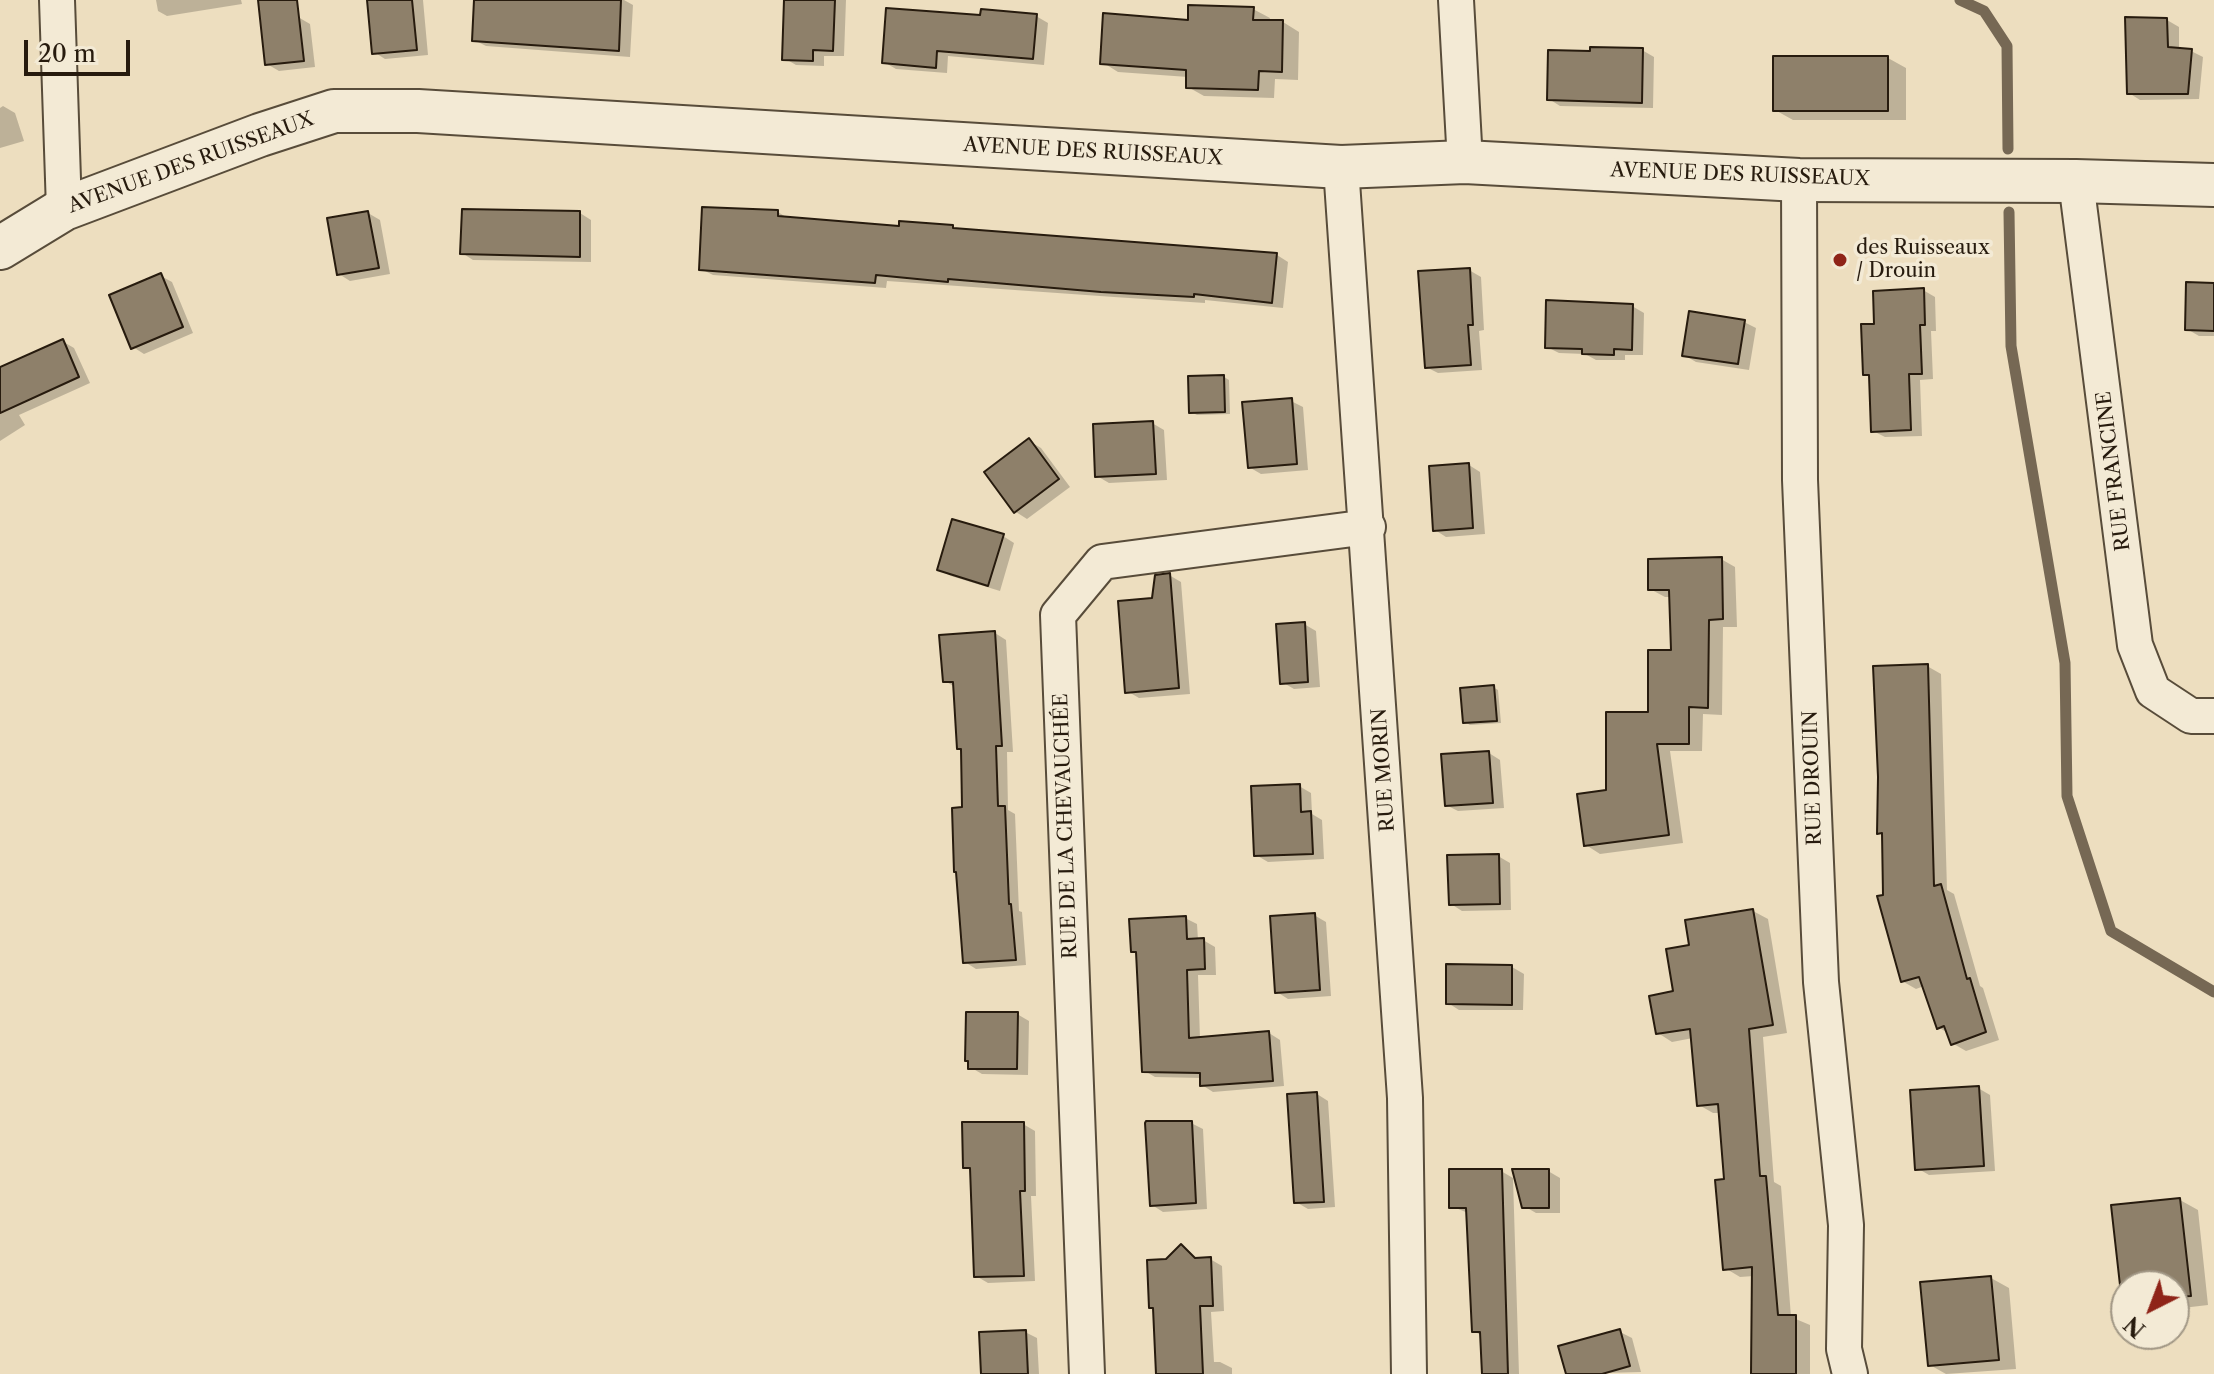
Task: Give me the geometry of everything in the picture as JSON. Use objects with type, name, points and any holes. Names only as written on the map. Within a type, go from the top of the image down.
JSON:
[{"type":"street","points":[[57,0],[64,209]]},
{"type":"street","points":[[1456,0],[1465,162]]},
{"type":"street","name":"AVENUE DES RUISSEAUX","points":[[0,248],[64,209],[260,135],[334,111],[418,111],[1341,167],[1465,162],[1799,180],[2214,185]]},
{"type":"street","name":"RUE MORIN","points":[[1341,167],[1405,1098],[1409,1374]]},
{"type":"street","name":"RUE DROUIN","points":[[1799,180],[1800,480],[1820,951],[1846,1225],[1844,1349],[1850,1374]]},
{"type":"street","name":"RUE FRANCINE","points":[[2076,181],[2135,645],[2153,691],[2191,716],[2214,716]]},
{"type":"street","name":"RUE DE LA CHEVAUCHÉE","points":[[1087,1374],[1058,615],[1102,562],[1368,527]]},
{"type":"building","points":[[258,0],[297,0],[304,61],[265,65]]},
{"type":"building","points":[[367,0],[412,0],[417,50],[372,54]]},
{"type":"building","points":[[474,0],[621,0],[619,51],[472,41]]},
{"type":"building","points":[[784,0],[835,0],[833,51],[813,50],[813,61],[782,60]]},
{"type":"building","points":[[1188,5],[1254,7],[1253,20],[1283,20],[1282,72],[1259,71],[1258,90],[1186,88],[1186,70],[1100,64],[1103,13],[1188,20]]},
{"type":"building","points":[[886,8],[980,15],[981,9],[1037,14],[1033,59],[937,51],[936,68],[882,63]]},
{"type":"building","points":[[2125,17],[2167,18],[2168,47],[2192,49],[2188,94],[2127,94]]},
{"type":"building","points":[[1590,47],[1643,48],[1642,103],[1547,100],[1548,50],[1590,51]]},
{"type":"building","points":[[1773,56],[1888,56],[1888,111],[1773,111]]},
{"type":"building","points":[[702,207],[778,210],[778,216],[899,226],[899,221],[953,225],[953,228],[1277,253],[1272,303],[1194,294],[1194,297],[1101,292],[948,279],[948,282],[876,275],[875,283],[699,270]]},
{"type":"building","points":[[462,209],[580,211],[580,257],[460,254]]},
{"type":"building","points":[[368,211],[379,268],[337,275],[327,218]]},
{"type":"building","points":[[1470,268],[1473,325],[1468,325],[1471,365],[1425,368],[1418,271]]},
{"type":"building","points":[[161,273],[183,327],[131,349],[109,295]]},
{"type":"building","points":[[2186,282],[2214,283],[2214,331],[2185,330]]},
{"type":"building","points":[[1924,288],[1925,325],[1920,325],[1922,374],[1909,374],[1911,430],[1871,432],[1869,375],[1863,375],[1861,324],[1874,324],[1873,291]]},
{"type":"building","points":[[1546,300],[1633,304],[1632,350],[1614,349],[1614,355],[1582,354],[1582,349],[1545,348]]},
{"type":"building","points":[[1689,311],[1745,320],[1738,364],[1682,356]]},
{"type":"building","points":[[63,339],[79,377],[0,413],[0,367]]},
{"type":"building","points":[[1224,375],[1225,412],[1189,413],[1188,376]]},
{"type":"building","points":[[1292,398],[1297,464],[1248,468],[1242,402]]},
{"type":"building","points":[[1153,421],[1156,474],[1095,477],[1093,424]]},
{"type":"building","points":[[1029,438],[1059,479],[1014,513],[984,472]]},
{"type":"building","points":[[1469,463],[1473,528],[1433,531],[1429,466]]},
{"type":"building","points":[[952,519],[1004,534],[988,586],[937,570]]},
{"type":"building","points":[[1722,557],[1723,619],[1709,620],[1708,708],[1689,707],[1689,744],[1657,744],[1669,835],[1584,846],[1577,794],[1606,790],[1606,712],[1648,712],[1648,650],[1671,650],[1669,590],[1648,590],[1648,559]]},
{"type":"building","points":[[1170,573],[1179,688],[1125,693],[1118,601],[1152,598],[1155,575]]},
{"type":"building","points":[[1305,622],[1308,682],[1280,684],[1276,624]]},
{"type":"building","points":[[995,631],[1002,746],[996,746],[998,806],[1005,806],[1009,904],[1016,960],[963,963],[954,872],[952,808],[962,807],[961,749],[957,749],[953,682],[943,682],[939,635]]},
{"type":"building","points":[[1928,664],[1934,886],[1941,884],[1967,979],[1970,978],[1986,1032],[1951,1045],[1944,1026],[1937,1029],[1919,977],[1901,982],[1877,896],[1883,895],[1882,833],[1877,834],[1873,666]]},
{"type":"building","points":[[1494,685],[1497,721],[1463,723],[1460,688]]},
{"type":"building","points":[[1489,751],[1493,803],[1445,806],[1441,754]]},
{"type":"building","points":[[1300,784],[1301,812],[1311,811],[1313,854],[1254,856],[1251,786]]},
{"type":"building","points":[[1499,854],[1500,904],[1449,905],[1447,855]]},
{"type":"building","points":[[1753,909],[1773,1025],[1749,1029],[1760,1176],[1766,1176],[1778,1315],[1796,1315],[1796,1374],[1751,1374],[1752,1267],[1723,1270],[1715,1180],[1724,1179],[1718,1104],[1697,1106],[1690,1029],[1656,1034],[1649,996],[1673,991],[1666,949],[1689,945],[1685,920]]},
{"type":"building","points":[[1315,913],[1320,990],[1275,993],[1270,916]]},
{"type":"building","points":[[1186,916],[1187,939],[1204,938],[1205,969],[1187,970],[1189,1038],[1269,1031],[1273,1081],[1200,1086],[1200,1073],[1142,1072],[1136,952],[1131,952],[1129,919]]},
{"type":"building","points":[[1446,964],[1512,965],[1512,1005],[1446,1004]]},
{"type":"building","points":[[966,1012],[1018,1012],[1017,1069],[968,1069],[968,1061],[965,1061]]},
{"type":"building","points":[[1979,1086],[1984,1166],[1915,1170],[1910,1090]]},
{"type":"building","points":[[1317,1092],[1324,1202],[1294,1203],[1287,1094]]},
{"type":"building","points":[[1146,1121],[1192,1121],[1196,1203],[1150,1206]]},
{"type":"building","points":[[962,1122],[1024,1122],[1025,1191],[1020,1191],[1024,1276],[974,1277],[970,1168],[963,1168]]},
{"type":"building","points":[[1449,1169],[1502,1169],[1508,1374],[1482,1374],[1480,1332],[1472,1332],[1466,1208],[1449,1208]]},
{"type":"building","points":[[1512,1169],[1549,1169],[1549,1208],[1522,1208]]},
{"type":"building","points":[[2180,1198],[2188,1270],[2118,1270],[2111,1205]]},
{"type":"building","points":[[1181,1244],[1195,1258],[1211,1257],[1213,1306],[1200,1306],[1203,1374],[1156,1374],[1147,1260],[1166,1259]]},
{"type":"building","points":[[1991,1276],[1999,1360],[1928,1366],[1920,1282]]},
{"type":"building","points":[[1620,1329],[1630,1366],[1602,1374],[1566,1374],[1558,1346]]},
{"type":"building","points":[[1026,1330],[1028,1374],[981,1374],[979,1332]]},
{"type":"waterway","points":[[1960,0],[1984,11],[2007,46],[2008,149]]},
{"type":"waterway","points":[[2009,212],[2011,346],[2065,663],[2067,796],[2111,931],[2214,992]]},
{"type":"place","name":"des Ruisseaux / Drouin","points":[[1840,260]]}]
